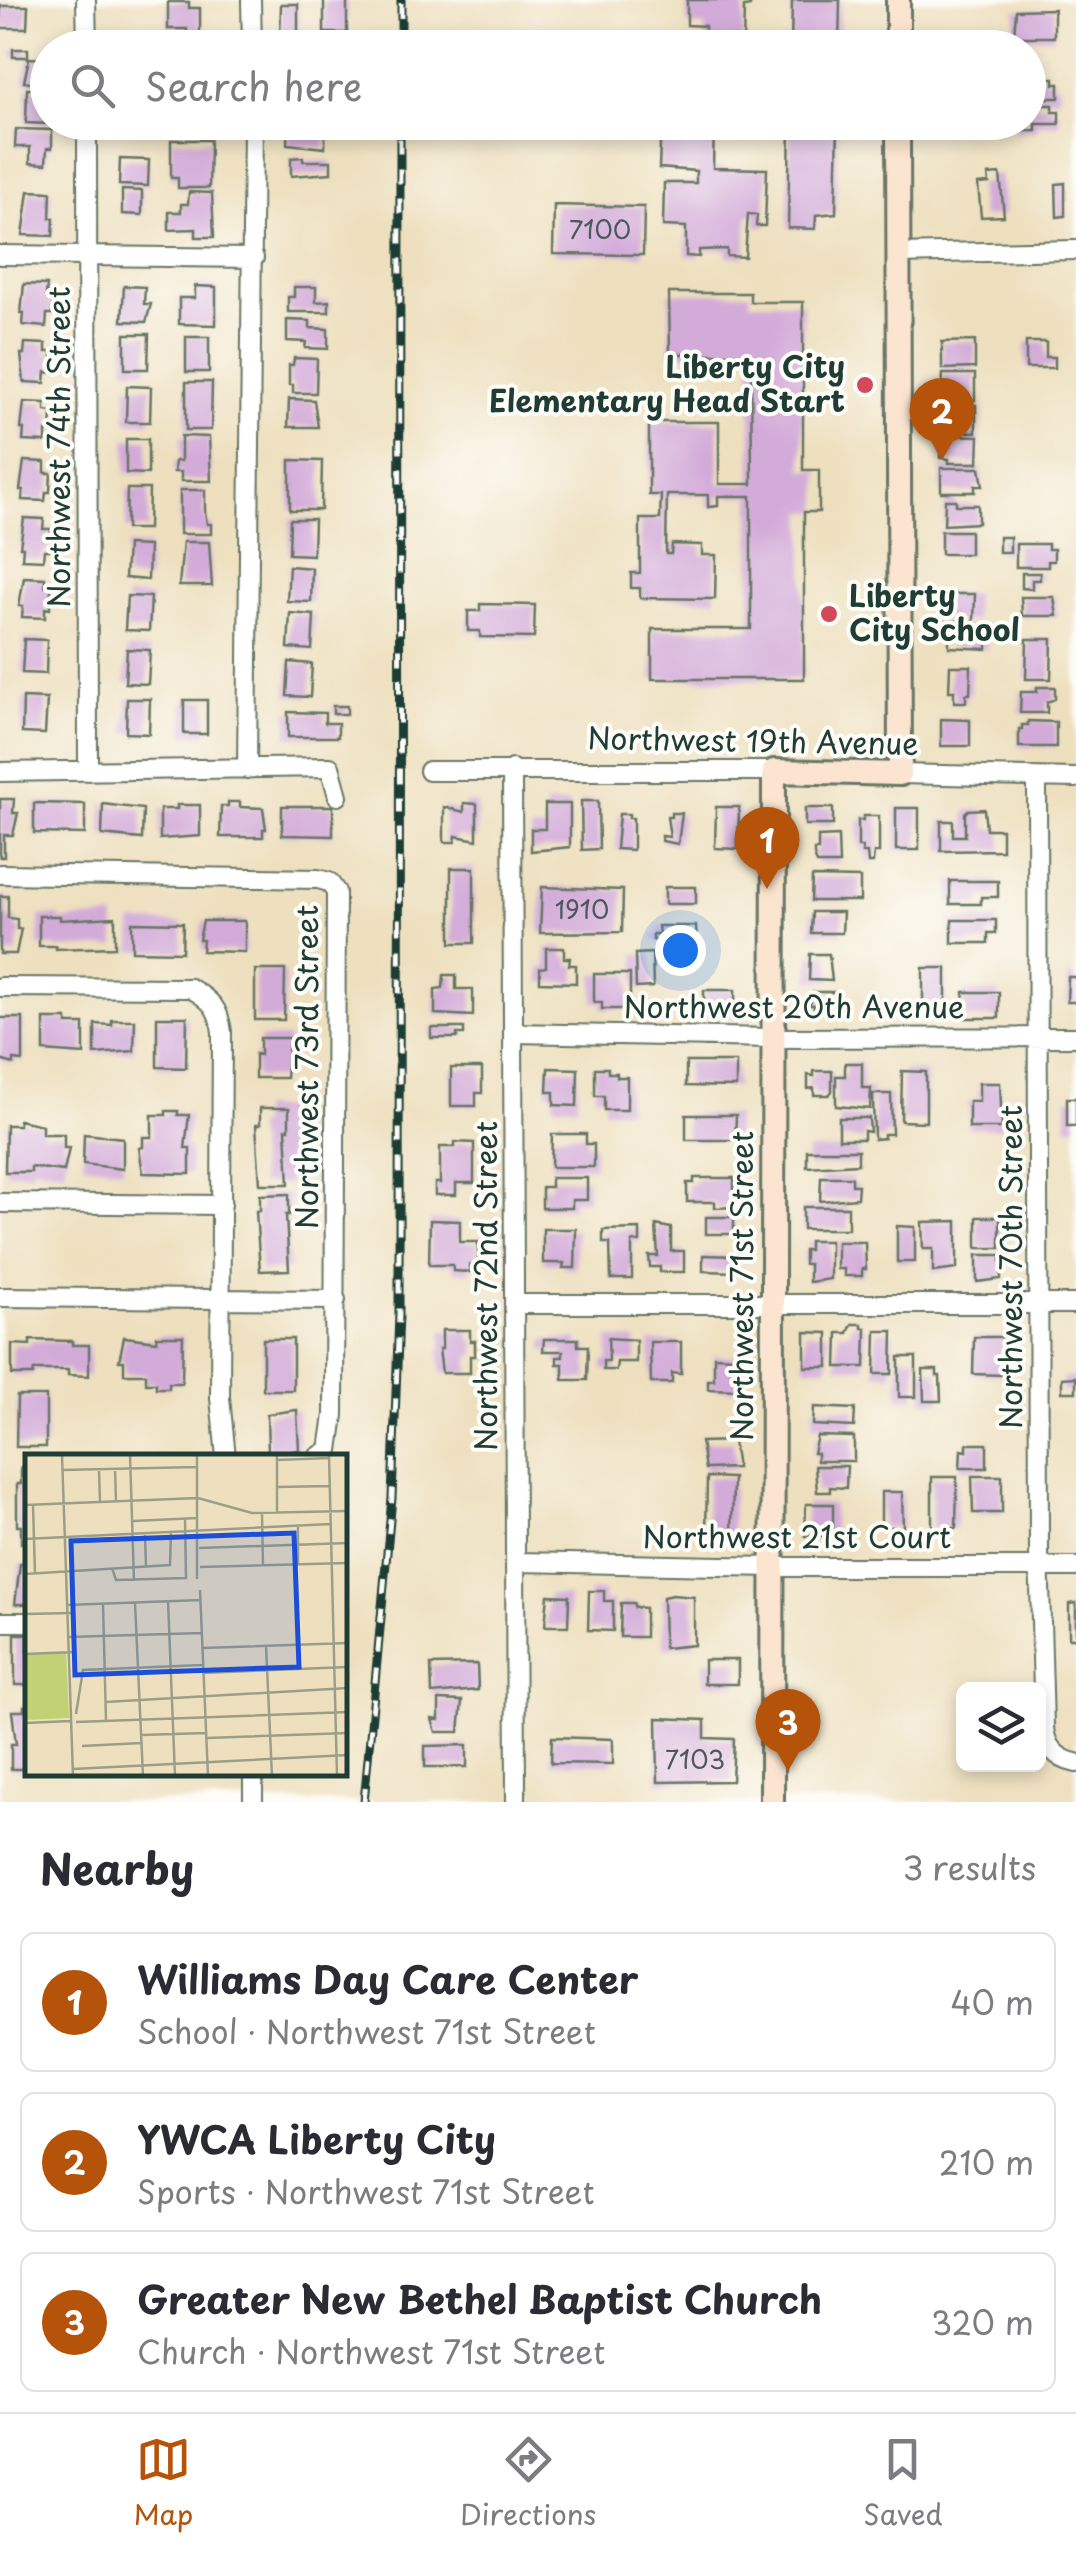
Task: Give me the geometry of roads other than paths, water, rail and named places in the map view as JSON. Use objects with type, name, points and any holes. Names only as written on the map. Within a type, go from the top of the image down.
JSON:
[{"type":"street","points":[[86,0],[87,30]]},
{"type":"street","points":[[252,0],[252,30]]},
{"type":"street","points":[[898,0],[898,30]]},
{"type":"street","name":"Northwest 74th Street","points":[[87,140],[88,771]]},
{"type":"street","points":[[248,768],[253,140]]},
{"type":"street","points":[[898,140],[900,774]]},
{"type":"street","points":[[898,254],[1076,250]]},
{"type":"street","points":[[0,256],[254,258]]},
{"type":"street","points":[[0,772],[330,767],[338,796]]},
{"type":"street","name":"Northwest 72nd Street","points":[[512,769],[516,1802]]},
{"type":"street","name":"Northwest 19th Avenue","points":[[430,771],[774,771],[1076,778]]},
{"type":"street","name":"Northwest 71st Street","points":[[772,1802],[774,771]]},
{"type":"street","name":"Northwest 70th Street","points":[[1037,778],[1044,1736],[1053,1752],[1076,1763]]},
{"type":"street","name":"Northwest 73rd Street","points":[[0,874],[318,880],[334,886],[338,899],[334,1415],[328,1450],[322,1454]]},
{"type":"street","points":[[0,987],[190,988],[205,996],[219,1011],[220,1398],[226,1454]]},
{"type":"street","name":"Northwest 20th Avenue","points":[[512,1033],[772,1038],[1076,1036]]},
{"type":"street","points":[[0,1203],[222,1205]]},
{"type":"street","points":[[0,1297],[336,1300]]},
{"type":"street","points":[[515,1304],[1076,1304]]},
{"type":"street","name":"Northwest 21st Court","points":[[517,1562],[1076,1567]]},
{"type":"street","points":[[253,1777],[254,1802]]},
{"type":"railway","points":[[401,0],[401,30]]},
{"type":"railway","points":[[364,1802],[392,1498],[399,1314],[400,140]]},
{"type":"place","name":"Liberty City Elementary Head Start","points":[[865,385]]},
{"type":"place","name":"YWCA Liberty City","points":[[942,460]]},
{"type":"place","name":"Liberty City School","points":[[829,614]]},
{"type":"place","name":"Williams Day Care Center","points":[[767,889]]},
{"type":"place","name":"Greater New Bethel Baptist Church","points":[[788,1771]]}]
